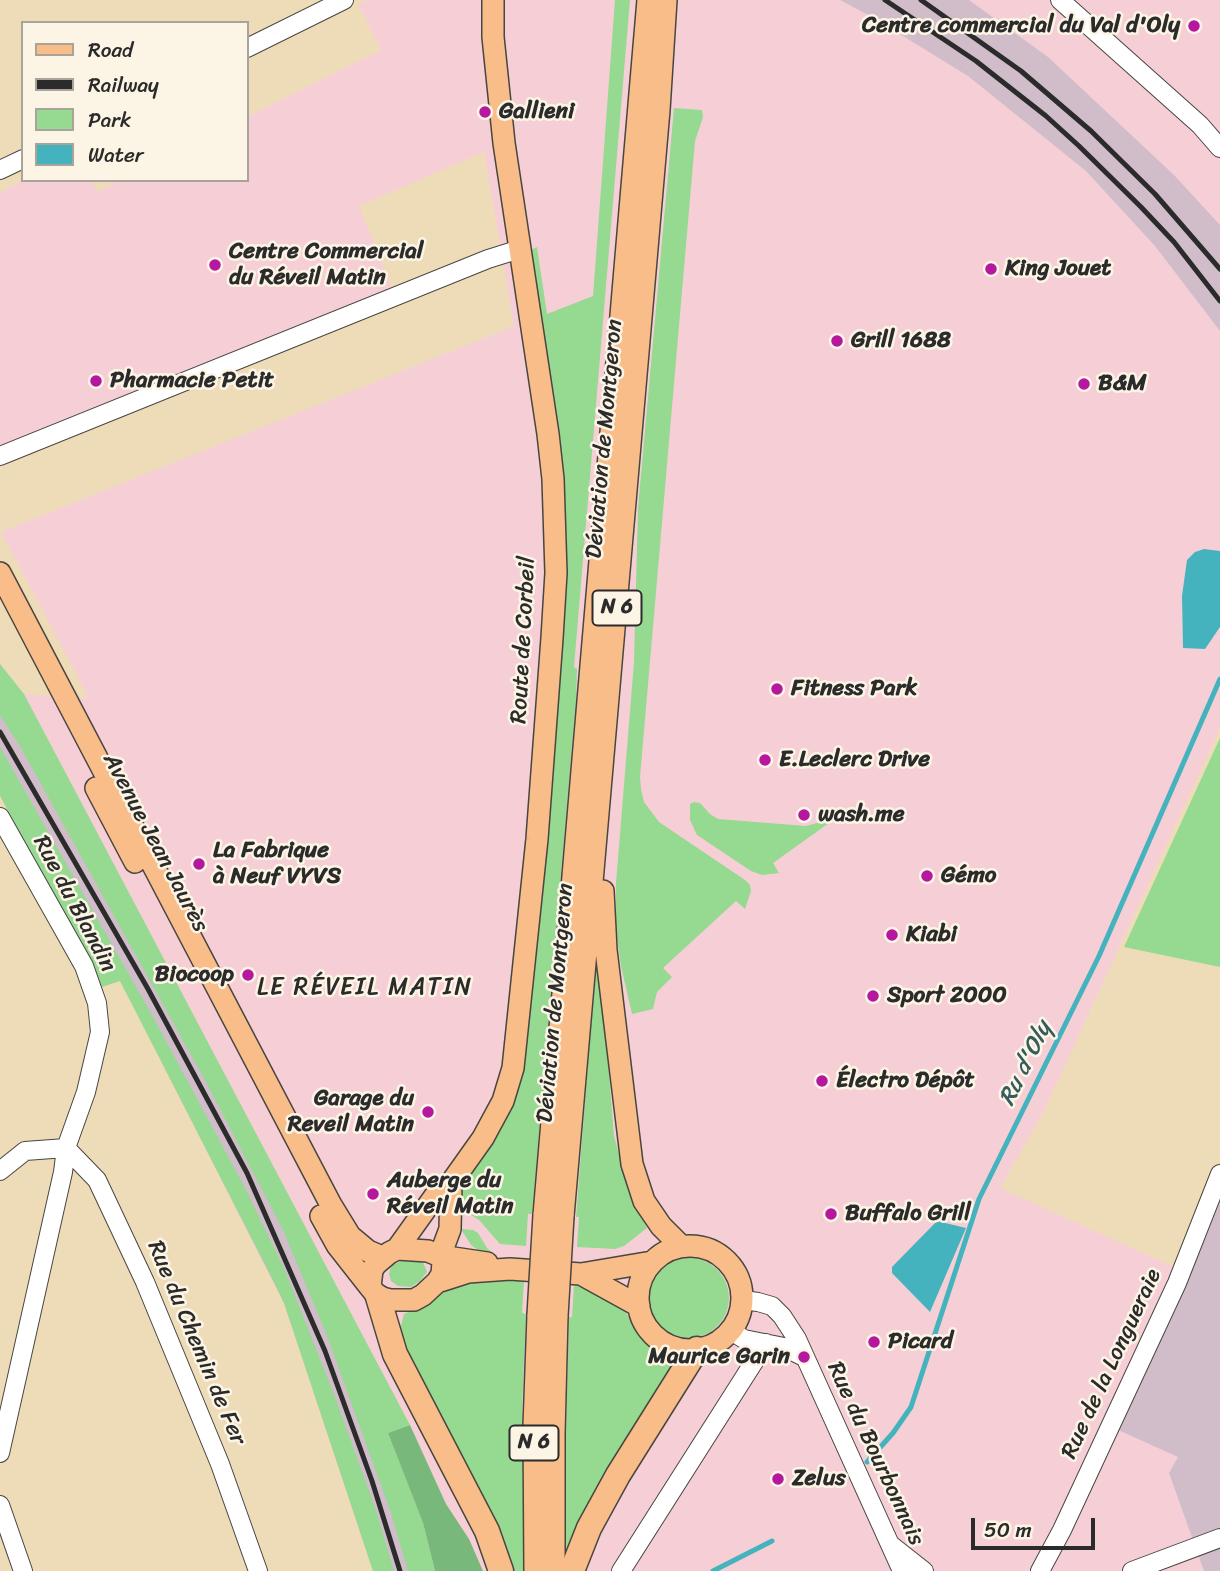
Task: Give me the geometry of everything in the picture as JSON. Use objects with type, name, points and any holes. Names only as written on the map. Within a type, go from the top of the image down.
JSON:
[{"type":"highway","points":[[374,1292],[395,1354],[487,1531],[501,1571]]},
{"type":"highway","points":[[572,1571],[589,1528],[618,1475],[697,1349]]},
{"type":"main road","name":"Route de Corbeil","points":[[390,1253],[435,1196],[451,1183],[503,1101],[513,1068],[537,839],[556,573],[553,479],[504,143],[493,37],[493,0]]},
{"type":"main road","name":"Déviation de Montgeron","points":[[553,1215],[648,0]]},
{"type":"main road","name":"Déviation de Montgeron","points":[[553,1215],[598,828],[657,138],[666,0]]},
{"type":"main road","points":[[0,573],[331,1205],[350,1236],[368,1251],[428,1251],[440,1256],[472,1259],[510,1269]]},
{"type":"main road","name":"Avenue Jean Jaurès","points":[[0,603],[329,1231],[374,1292]]},
{"type":"main road","points":[[598,828],[607,950],[632,1164],[644,1201],[661,1226],[681,1246]]},
{"type":"main road","points":[[438,1282],[443,1268],[440,1256],[450,1230],[451,1183]]},
{"type":"main road","name":"N 6","points":[[535,1571],[534,1426],[547,1316],[553,1215]]},
{"type":"main road","points":[[450,1230],[454,1240],[472,1259]]},
{"type":"main road","points":[[694,1245],[720,1255],[738,1276],[743,1300],[741,1311],[731,1331],[721,1340],[697,1349],[681,1349],[666,1344],[653,1334],[644,1321],[639,1306],[640,1282],[652,1262],[665,1252],[681,1246],[694,1245]]},
{"type":"main road","points":[[390,1253],[372,1270],[374,1292],[390,1300],[414,1300],[438,1282],[468,1272],[510,1269],[581,1274],[652,1262]]},
{"type":"main road","points":[[581,1274],[639,1306]]},
{"type":"main road","name":"N 6","points":[[547,1316],[554,1571]]},
{"type":"street","points":[[248,48],[344,0]]},
{"type":"street","points":[[1060,0],[1200,125],[1220,148]]},
{"type":"street","points":[[0,170],[21,160]]},
{"type":"street","points":[[0,456],[488,259],[520,249]]},
{"type":"street","name":"Rue du Blandin","points":[[0,817],[84,966],[97,1003],[100,1032],[86,1093],[66,1148],[63,1172],[0,1453]]},
{"type":"street","points":[[0,1171],[24,1152],[66,1148]]},
{"type":"street","name":"Rue du Chemin de Fer","points":[[66,1148],[97,1180],[145,1282],[220,1464],[258,1571]]},
{"type":"street","name":"Rue de la Longueraie","points":[[1040,1571],[1062,1530],[1177,1283],[1220,1174]]},
{"type":"street","points":[[743,1300],[772,1306],[789,1327],[804,1357]]},
{"type":"street","name":"Rue du Bourbonnais","points":[[731,1331],[744,1339],[784,1347],[804,1357],[902,1571]]},
{"type":"street","points":[[621,1571],[766,1343]]},
{"type":"street","points":[[0,1505],[23,1571]]},
{"type":"street","points":[[1132,1571],[1220,1538]]},
{"type":"street","points":[[889,1543],[924,1571]]},
{"type":"shaded area","points":[[367,0],[1220,0],[1220,728],[1044,1111],[1000,1188],[1189,1274],[1178,1457],[1170,1474],[1204,1571],[428,1571],[174,980],[24,694],[89,698],[1,532],[514,326],[484,152],[359,206],[393,290],[0,448],[0,192],[21,182],[92,182],[97,192],[116,182],[248,182],[248,116],[381,50],[358,4]]},
{"type":"shaded area","points":[[840,0],[969,0],[1048,57],[1174,175],[1220,225],[1220,331],[1155,246],[1086,171],[968,76]]},
{"type":"shaded area","points":[[0,664],[309,1235],[428,1571],[373,1571],[284,1303],[124,988],[0,783]]},
{"type":"shaded area","points":[[1220,1174],[1220,1571],[1204,1571],[1169,1473],[1178,1457],[1116,1429]]},
{"type":"green space","points":[[615,0],[630,0],[574,667],[577,669],[576,699],[532,1214],[528,1214],[526,1246],[500,1244],[479,1220],[471,1215],[458,1214],[459,1199],[463,1184],[499,1126],[563,607],[529,251],[537,247],[547,314],[593,296]]},
{"type":"green space","points":[[674,108],[702,110],[703,117],[695,141],[641,789],[644,802],[659,822],[745,880],[751,891],[745,909],[736,901],[663,968],[672,977],[657,992],[653,1009],[632,1014],[616,930],[616,883],[634,662],[638,508]]},
{"type":"green space","points":[[0,664],[24,694],[410,1425],[388,1433],[423,1523],[435,1571],[408,1571],[391,1513],[327,1336],[284,1232],[207,1084],[21,748],[0,715]]},
{"type":"green space","points":[[1220,738],[1220,967],[1124,947]]},
{"type":"green space","points":[[0,747],[152,1015],[243,1184],[284,1268],[335,1397],[376,1510],[394,1571],[373,1571],[284,1303],[271,1276],[120,981],[102,987],[0,796]]},
{"type":"green space","points":[[700,803],[718,819],[806,826],[843,809],[851,823],[843,813],[773,863],[779,873],[762,875],[751,871],[697,835],[690,820],[690,804]]},
{"type":"green space","points":[[599,946],[614,1136],[629,1192],[647,1228],[624,1246],[615,1249],[577,1247],[579,1217],[576,1217]]},
{"type":"green space","points":[[461,1229],[478,1233],[493,1253],[478,1250],[471,1245]]},
{"type":"green space","points":[[689,1258],[704,1261],[717,1270],[726,1283],[729,1298],[726,1313],[717,1326],[704,1335],[689,1338],[674,1335],[661,1326],[652,1313],[649,1298],[652,1283],[661,1270],[674,1261]]},
{"type":"green space","points":[[401,1261],[423,1262],[427,1272],[411,1287],[398,1286],[391,1281],[389,1274],[391,1266]]},
{"type":"green space","points":[[472,1278],[524,1281],[522,1313],[526,1314],[522,1409],[527,1571],[512,1571],[409,1363],[400,1329],[404,1314],[427,1304],[453,1282]]},
{"type":"green space","points":[[574,1284],[621,1304],[646,1343],[665,1355],[679,1357],[611,1462],[585,1508],[569,1549],[565,1551],[569,1317],[572,1317]]},
{"type":"green space","points":[[410,1425],[446,1504],[469,1539],[483,1571],[435,1571],[423,1523],[388,1433]]},
{"type":"water","points":[[1204,549],[1220,551],[1220,627],[1205,649],[1183,648],[1182,596],[1187,560],[1195,552]]},
{"type":"water","points":[[937,1221],[966,1228],[930,1312],[892,1273],[892,1267]]},
{"type":"waterway","name":"Ru d'Oly","points":[[867,1462],[893,1433],[911,1407],[979,1199],[1099,956],[1220,679]]},
{"type":"waterway","name":"Ru d'Oly","points":[[713,1571],[772,1541]]},
{"type":"railway","points":[[885,0],[976,61],[1046,116],[1174,242],[1220,301]]},
{"type":"railway","points":[[921,0],[1021,71],[1091,131],[1155,194],[1220,269]]},
{"type":"railway","points":[[0,732],[148,989],[247,1173],[325,1351],[372,1481],[400,1571]]},
{"type":"place","name":"Centre commercial du Val d'Oly","points":[[1194,26]]},
{"type":"place","name":"Gallieni","points":[[485,112]]},
{"type":"place","name":"Centre Commercial du Réveil Matin","points":[[215,265]]},
{"type":"place","name":"King Jouet","points":[[991,269]]},
{"type":"place","name":"Grill 1688","points":[[837,341]]},
{"type":"place","name":"Pharmacie Petit","points":[[96,381]]},
{"type":"place","name":"B&M","points":[[1084,384]]},
{"type":"place","name":"Fitness Park","points":[[777,689]]},
{"type":"place","name":"E.Leclerc Drive","points":[[765,760]]},
{"type":"place","name":"wash.me","points":[[804,815]]},
{"type":"place","name":"La Fabrique à Neuf VYVS","points":[[199,864]]},
{"type":"place","name":"Gémo","points":[[927,876]]},
{"type":"place","name":"Kiabi","points":[[892,935]]},
{"type":"place","name":"Biocoop","points":[[248,975]]},
{"type":"place","name":"Sport 2000","points":[[873,996]]},
{"type":"place","name":"Électro Dépôt","points":[[822,1081]]},
{"type":"place","name":"Garage du Reveil Matin","points":[[428,1112]]},
{"type":"place","name":"Auberge du Réveil Matin","points":[[373,1194]]},
{"type":"place","name":"Buffalo Grill","points":[[831,1214]]},
{"type":"place","name":"Picard","points":[[874,1342]]},
{"type":"place","name":"Maurice Garin","points":[[804,1357]]},
{"type":"place","name":"Zelus","points":[[778,1479]]},
{"type":"district","name":"LE RÉVEIL MATIN","points":[[365,988]]}]
